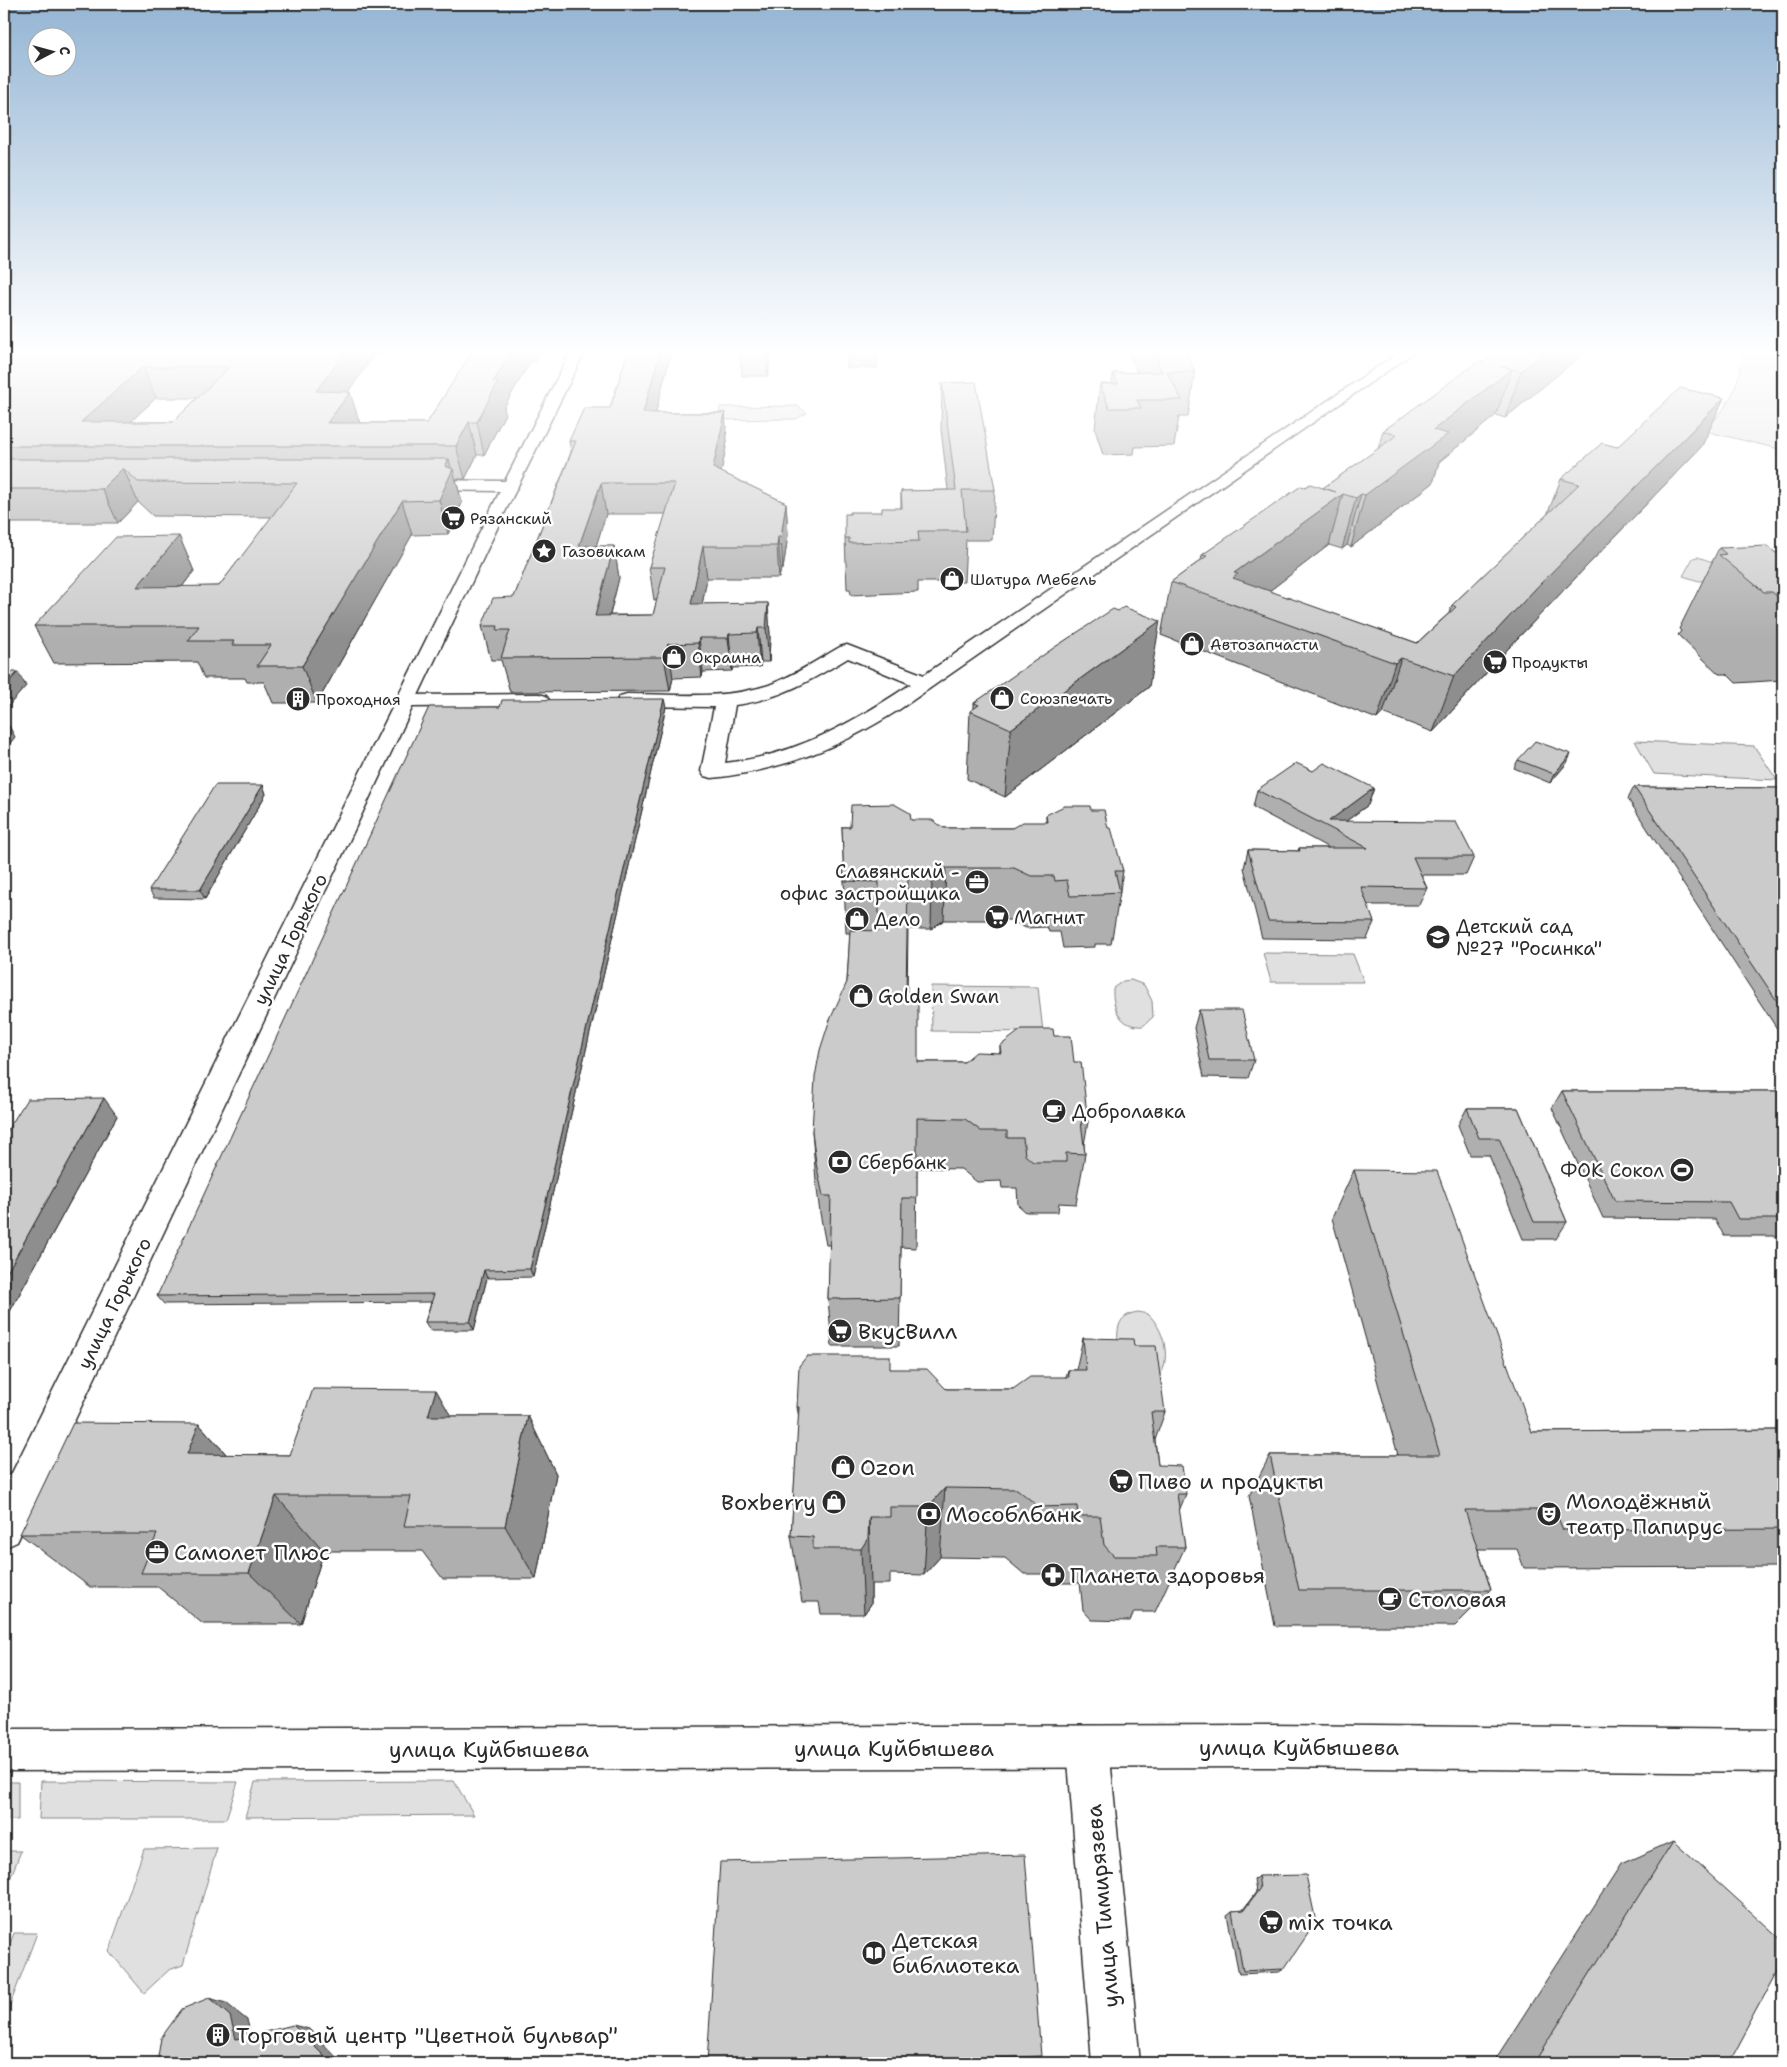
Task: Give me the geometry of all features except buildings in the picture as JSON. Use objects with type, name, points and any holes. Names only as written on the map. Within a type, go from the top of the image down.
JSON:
[{"type":"street","name":"улица Горького","points":[[4,1529],[530,445]]},
{"type":"street","points":[[726,699],[712,771],[750,768],[778,762],[825,745],[870,720],[1272,445]]},
{"type":"street","points":[[403,486],[510,486]]},
{"type":"street","points":[[606,700],[726,699],[759,694],[777,689],[847,651],[925,682]]},
{"type":"street","points":[[406,701],[558,700]]},
{"type":"street","name":"улица Куйбышева","points":[[4,1750],[1276,1746],[1783,1751]]},
{"type":"street","name":"улица Тимирязева","points":[[1088,1748],[1116,2063]]},
{"type":"shaded area","points":[[1764,445],[1783,445],[1783,450]]},
{"type":"shaded area","points":[[1698,557],[1727,567],[1741,579],[1699,581],[1683,576],[1693,558]]},
{"type":"shaded area","points":[[1635,741],[1754,746],[1777,780],[1654,774]]},
{"type":"shaded area","points":[[1263,953],[1353,954],[1364,982],[1271,982]]},
{"type":"shaded area","points":[[1131,980],[1144,985],[1152,1001],[1153,1017],[1143,1026],[1128,1024],[1119,1015],[1114,1003],[1113,988],[1123,981]]},
{"type":"shaded area","points":[[931,986],[1038,987],[1043,1032],[932,1031]]},
{"type":"shaded area","points":[[1138,1312],[1148,1314],[1158,1327],[1164,1342],[1164,1367],[1161,1374],[1154,1377],[1118,1346],[1118,1329],[1122,1320],[1126,1316]]},
{"type":"shaded area","points":[[41,1781],[238,1782],[226,1819],[39,1819]]},
{"type":"shaded area","points":[[454,1781],[474,1815],[245,1817],[255,1782]]},
{"type":"shaded area","points":[[4,1782],[18,1782],[18,1820],[4,1820]]},
{"type":"shaded area","points":[[217,1848],[183,1965],[169,1970],[144,1993],[109,1951],[144,1849]]},
{"type":"shaded area","points":[[4,1851],[21,1851],[4,1894]]},
{"type":"shaded area","points":[[14,1933],[37,1933],[4,2021],[4,1960]]},
{"type":"place","name":"Рязанский","points":[[453,518]]},
{"type":"place","name":"Газовикам","points":[[544,551]]},
{"type":"place","name":"Шатура Мебель","points":[[952,579]]},
{"type":"place","name":"Автозапчасти","points":[[1192,644]]},
{"type":"place","name":"Окраина","points":[[674,657]]},
{"type":"place","name":"Продукты","points":[[1495,662]]},
{"type":"place","name":"Союзпечать","points":[[1002,698]]},
{"type":"place","name":"Проходная","points":[[298,699]]},
{"type":"place","name":"Славянский - офис застройщика","points":[[977,882]]},
{"type":"place","name":"Магнит","points":[[997,917]]},
{"type":"place","name":"Дело","points":[[857,919]]},
{"type":"place","name":"Детский сад №27 \"Росинка\"","points":[[1438,937]]},
{"type":"place","name":"Golden Swan","points":[[861,996]]},
{"type":"place","name":"Добролавка","points":[[1054,1111]]},
{"type":"place","name":"Сбербанк","points":[[840,1162]]},
{"type":"place","name":"ФОК Сокол","points":[[1682,1170]]},
{"type":"place","name":"ВкусВилл","points":[[840,1331]]},
{"type":"place","name":"Ozon","points":[[843,1467]]},
{"type":"place","name":"Пиво и продукты","points":[[1121,1481]]},
{"type":"place","name":"Boxberry","points":[[834,1502]]},
{"type":"place","name":"Мособлбанк","points":[[929,1514]]},
{"type":"place","name":"Молодёжный театр Папирус","points":[[1549,1514]]},
{"type":"place","name":"Самолет Плюс","points":[[157,1552]]},
{"type":"place","name":"Планета здоровья","points":[[1053,1575]]},
{"type":"place","name":"Столовая","points":[[1390,1599]]},
{"type":"place","name":"mix точка","points":[[1271,1922]]},
{"type":"place","name":"Детская библиотека","points":[[874,1953]]},
{"type":"place","name":"Торговый центр \"Цветной бульвар\"","points":[[218,2035]]}]
